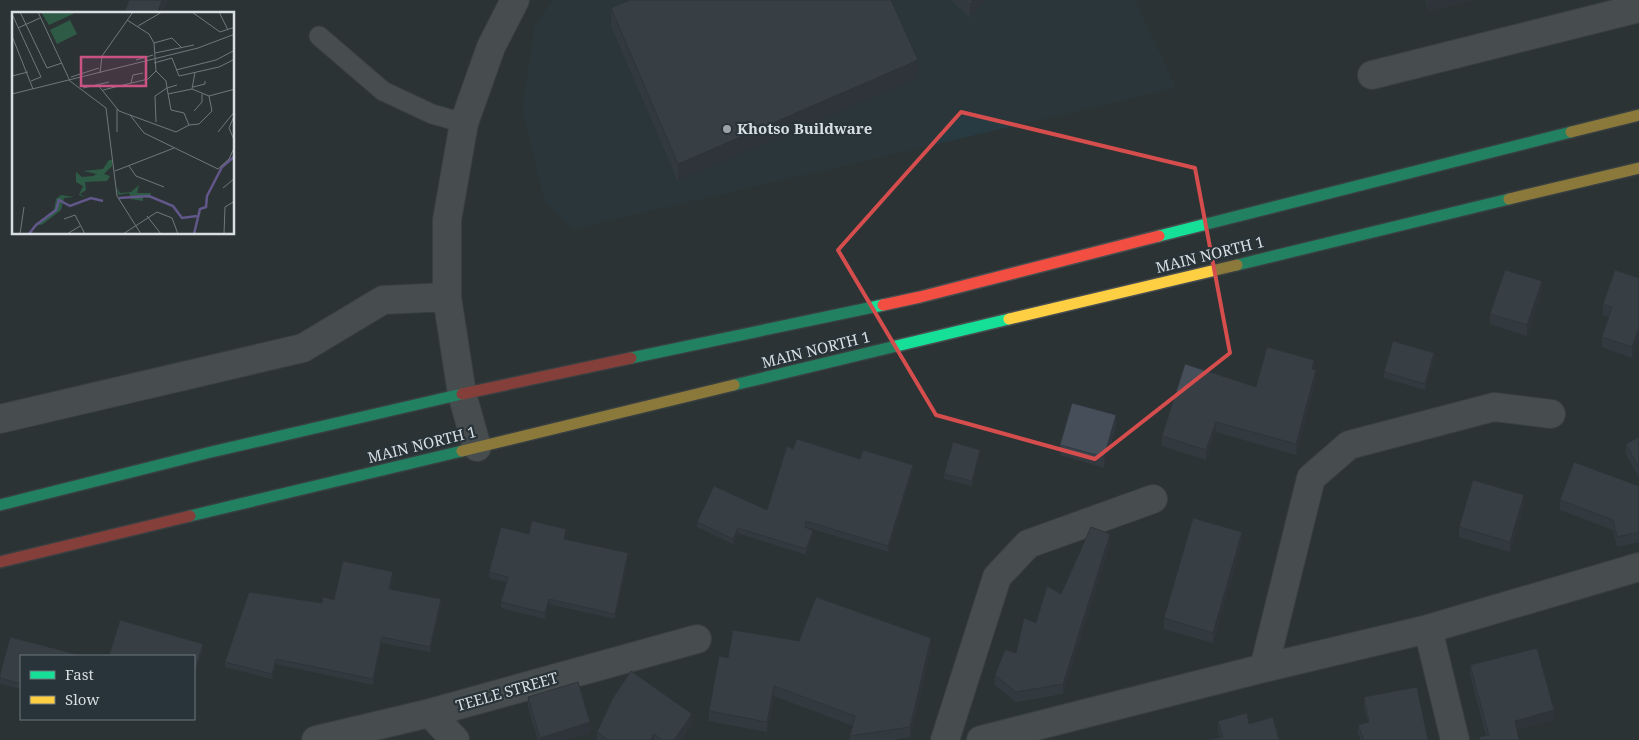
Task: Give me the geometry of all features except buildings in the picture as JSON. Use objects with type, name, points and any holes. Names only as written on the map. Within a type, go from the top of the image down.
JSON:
[{"type":"main road","name":"MAIN NORTH 1","points":[[0,505],[211,452],[462,394],[920,297],[1639,115]]},
{"type":"main road","name":"MAIN NORTH 1","points":[[0,562],[1639,168]]},
{"type":"street","points":[[477,447],[462,394],[447,297],[447,220],[464,123],[491,47],[515,0]]},
{"type":"street","points":[[1372,75],[1639,8]]},
{"type":"street","points":[[0,419],[303,348],[383,300],[447,297]]},
{"type":"street","points":[[1264,668],[1311,478],[1349,445],[1494,407],[1551,414]]},
{"type":"street","points":[[945,740],[997,576],[1028,544],[1153,500]]},
{"type":"street","points":[[981,740],[1045,732],[1264,668],[1428,629],[1639,567]]},
{"type":"street","points":[[1428,629],[1455,740]]},
{"type":"street","name":"TEELE STREET","points":[[316,740],[430,713],[697,639]]},
{"type":"street","points":[[430,713],[455,740]]},
{"type":"lane","points":[[319,36],[383,91],[432,114],[464,123]]},
{"type":"highlighted area","points":[[961,112],[1195,168],[1230,353],[1095,459],[936,415],[838,250]]},
{"type":"shaded area","points":[[553,0],[1135,0],[1176,88],[573,229],[545,203],[522,110],[535,25]]},
{"type":"traffic: fast","points":[[1159,236],[1571,132]]},
{"type":"traffic: fast","points":[[1237,265],[1509,199]]},
{"type":"traffic: fast","points":[[631,358],[883,305]]},
{"type":"traffic: fast","points":[[734,385],[1009,319]]},
{"type":"traffic: fast","points":[[0,505],[211,452],[462,394]]},
{"type":"traffic: fast","points":[[190,516],[462,451]]},
{"type":"traffic: slow","points":[[1571,132],[1639,115]]},
{"type":"traffic: slow","points":[[1509,199],[1639,168]]},
{"type":"traffic: slow","points":[[1009,319],[1237,265]]},
{"type":"traffic: slow","points":[[462,451],[734,385]]},
{"type":"traffic: jam","points":[[883,305],[1159,236]]},
{"type":"traffic: jam","points":[[462,394],[631,358]]},
{"type":"traffic: jam","points":[[0,562],[190,516]]},
{"type":"place","name":"Khotso Buildware","points":[[727,129]]}]
